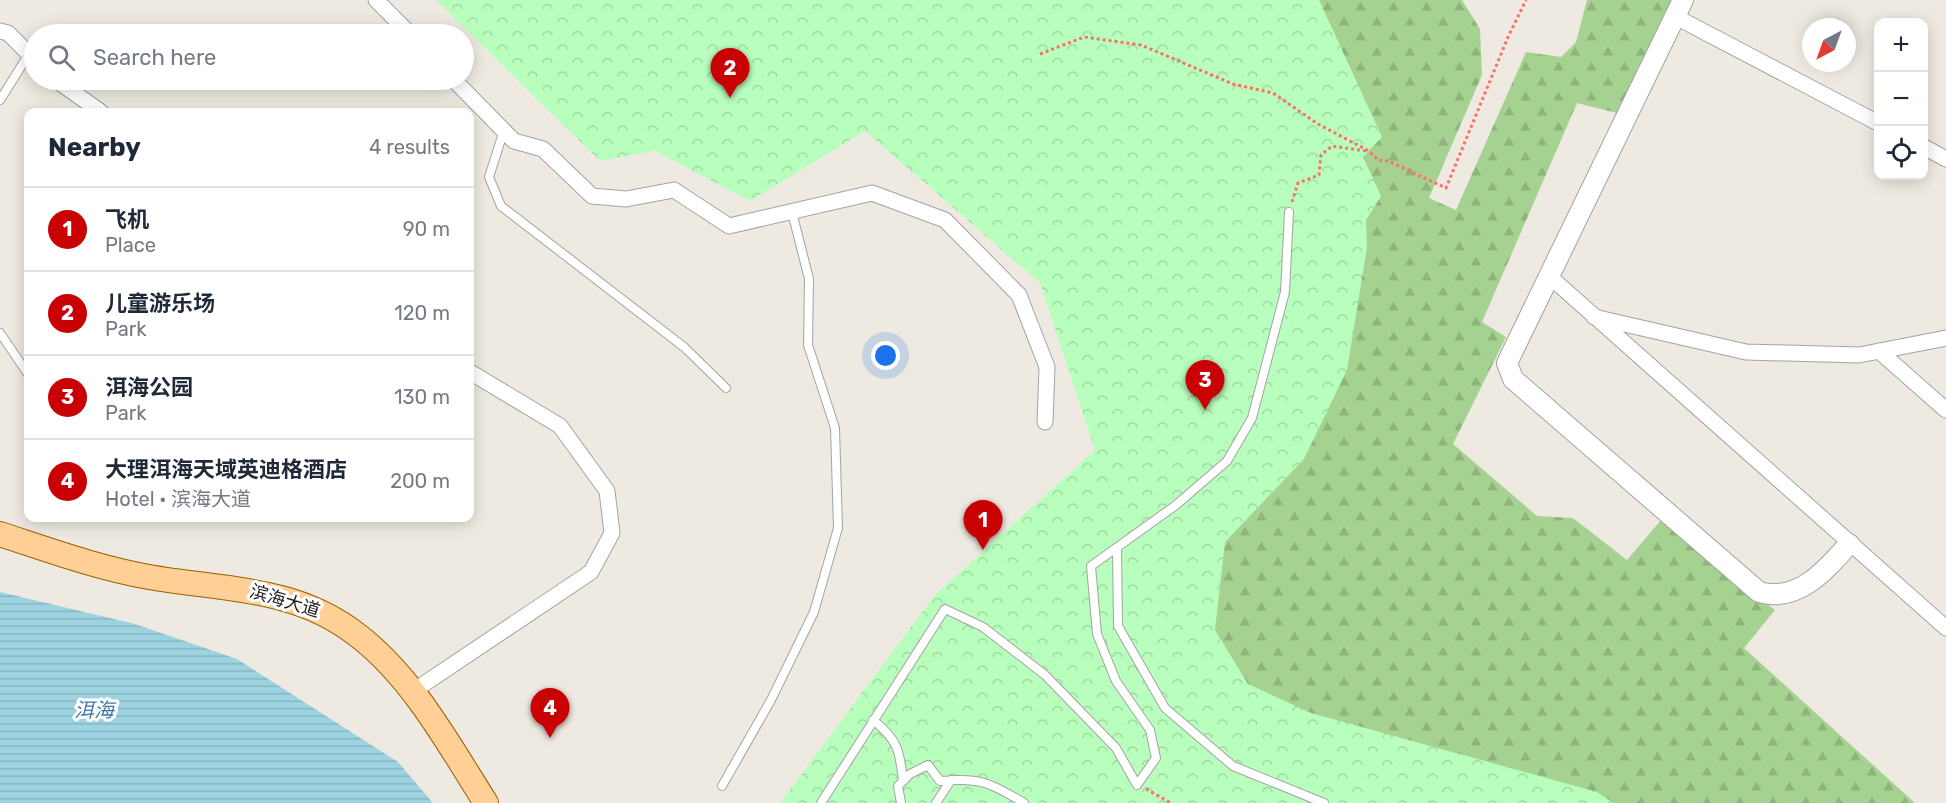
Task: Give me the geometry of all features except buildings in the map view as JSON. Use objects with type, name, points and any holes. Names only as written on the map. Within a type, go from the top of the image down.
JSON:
[{"type":"main road","name":"滨海大道","points":[[0,534],[122,571],[244,588],[312,607],[348,628],[372,646],[412,692],[486,803]]},
{"type":"street","points":[[376,0],[400,24]]},
{"type":"street","points":[[1849,544],[1830,566],[1806,586],[1791,593],[1759,592],[1513,379],[1507,363],[1548,275],[1680,9],[1874,121]]},
{"type":"street","points":[[0,31],[8,33],[24,48]]},
{"type":"street","points":[[70,90],[95,108]]},
{"type":"street","points":[[464,90],[514,141],[543,149],[592,196],[626,199],[674,190],[729,226],[872,193],[945,220],[1019,295],[1047,368],[1045,422]]},
{"type":"street","points":[[1928,150],[1946,159]]},
{"type":"street","points":[[1548,275],[1591,316],[1946,628]]},
{"type":"street","points":[[1591,316],[1746,352],[1859,355],[1946,338]]},
{"type":"street","points":[[1879,351],[1946,410]]},
{"type":"street","points":[[412,692],[591,572],[612,533],[607,491],[560,426],[474,374]]},
{"type":"lane","points":[[0,100],[24,67]]},
{"type":"lane","points":[[504,130],[489,177],[501,206],[684,347],[726,388]]},
{"type":"lane","points":[[722,786],[771,700],[814,612],[838,528],[836,428],[808,345],[809,279],[792,212]]},
{"type":"lane","points":[[821,803],[945,609],[983,627],[1045,675],[1116,748],[1137,785],[1156,758],[1149,730],[1116,681],[1097,634],[1091,566],[1176,505],[1227,461],[1252,418],[1285,292],[1289,212]]},
{"type":"lane","points":[[0,333],[24,368]]},
{"type":"lane","points":[[1117,548],[1118,626],[1165,708],[1233,766],[1323,803]]},
{"type":"lane","points":[[873,720],[891,734],[901,753],[903,781]]},
{"type":"lane","points":[[901,803],[898,786],[928,765],[940,781],[990,782],[1024,803]]},
{"type":"lane","points":[[936,803],[951,780]]},
{"type":"path","points":[[1040,54],[1084,38],[1141,45],[1233,84],[1273,93],[1318,124],[1369,151],[1378,160],[1388,161],[1446,188],[1508,37],[1526,0]]},
{"type":"path","points":[[1289,212],[1298,183],[1319,175],[1321,155],[1332,146],[1369,151]]},
{"type":"path","points":[[1137,785],[1171,803]]},
{"type":"green space","points":[[436,0],[1319,0],[1382,137],[1363,157],[1381,196],[1366,220],[1367,247],[1347,370],[1304,459],[1225,542],[1215,630],[1248,684],[1311,713],[1597,792],[1613,803],[780,803],[934,596],[1095,450],[1040,283],[865,131],[750,201],[655,151],[600,161],[474,37],[474,24],[460,24]]},
{"type":"green space","points":[[1174,0],[1462,0],[1480,29],[1482,75],[1429,198],[1456,210],[1526,52],[1561,57],[1576,42],[1587,0],[1674,0],[1617,113],[1577,103],[1482,322],[1506,337],[1453,444],[1537,516],[1573,518],[1627,560],[1661,520],[1775,610],[1744,648],[1915,803],[1367,803],[1213,731]]},
{"type":"water","name":"洱海","points":[[0,592],[135,624],[237,659],[398,762],[433,803],[0,803]]},
{"type":"place","name":"儿童游乐场","points":[[730,98]]},
{"type":"place","name":"洱海公园","points":[[1205,410]]},
{"type":"place","name":"飞机","points":[[983,550]]},
{"type":"place","name":"大理洱海天域英迪格酒店","points":[[550,738]]}]
